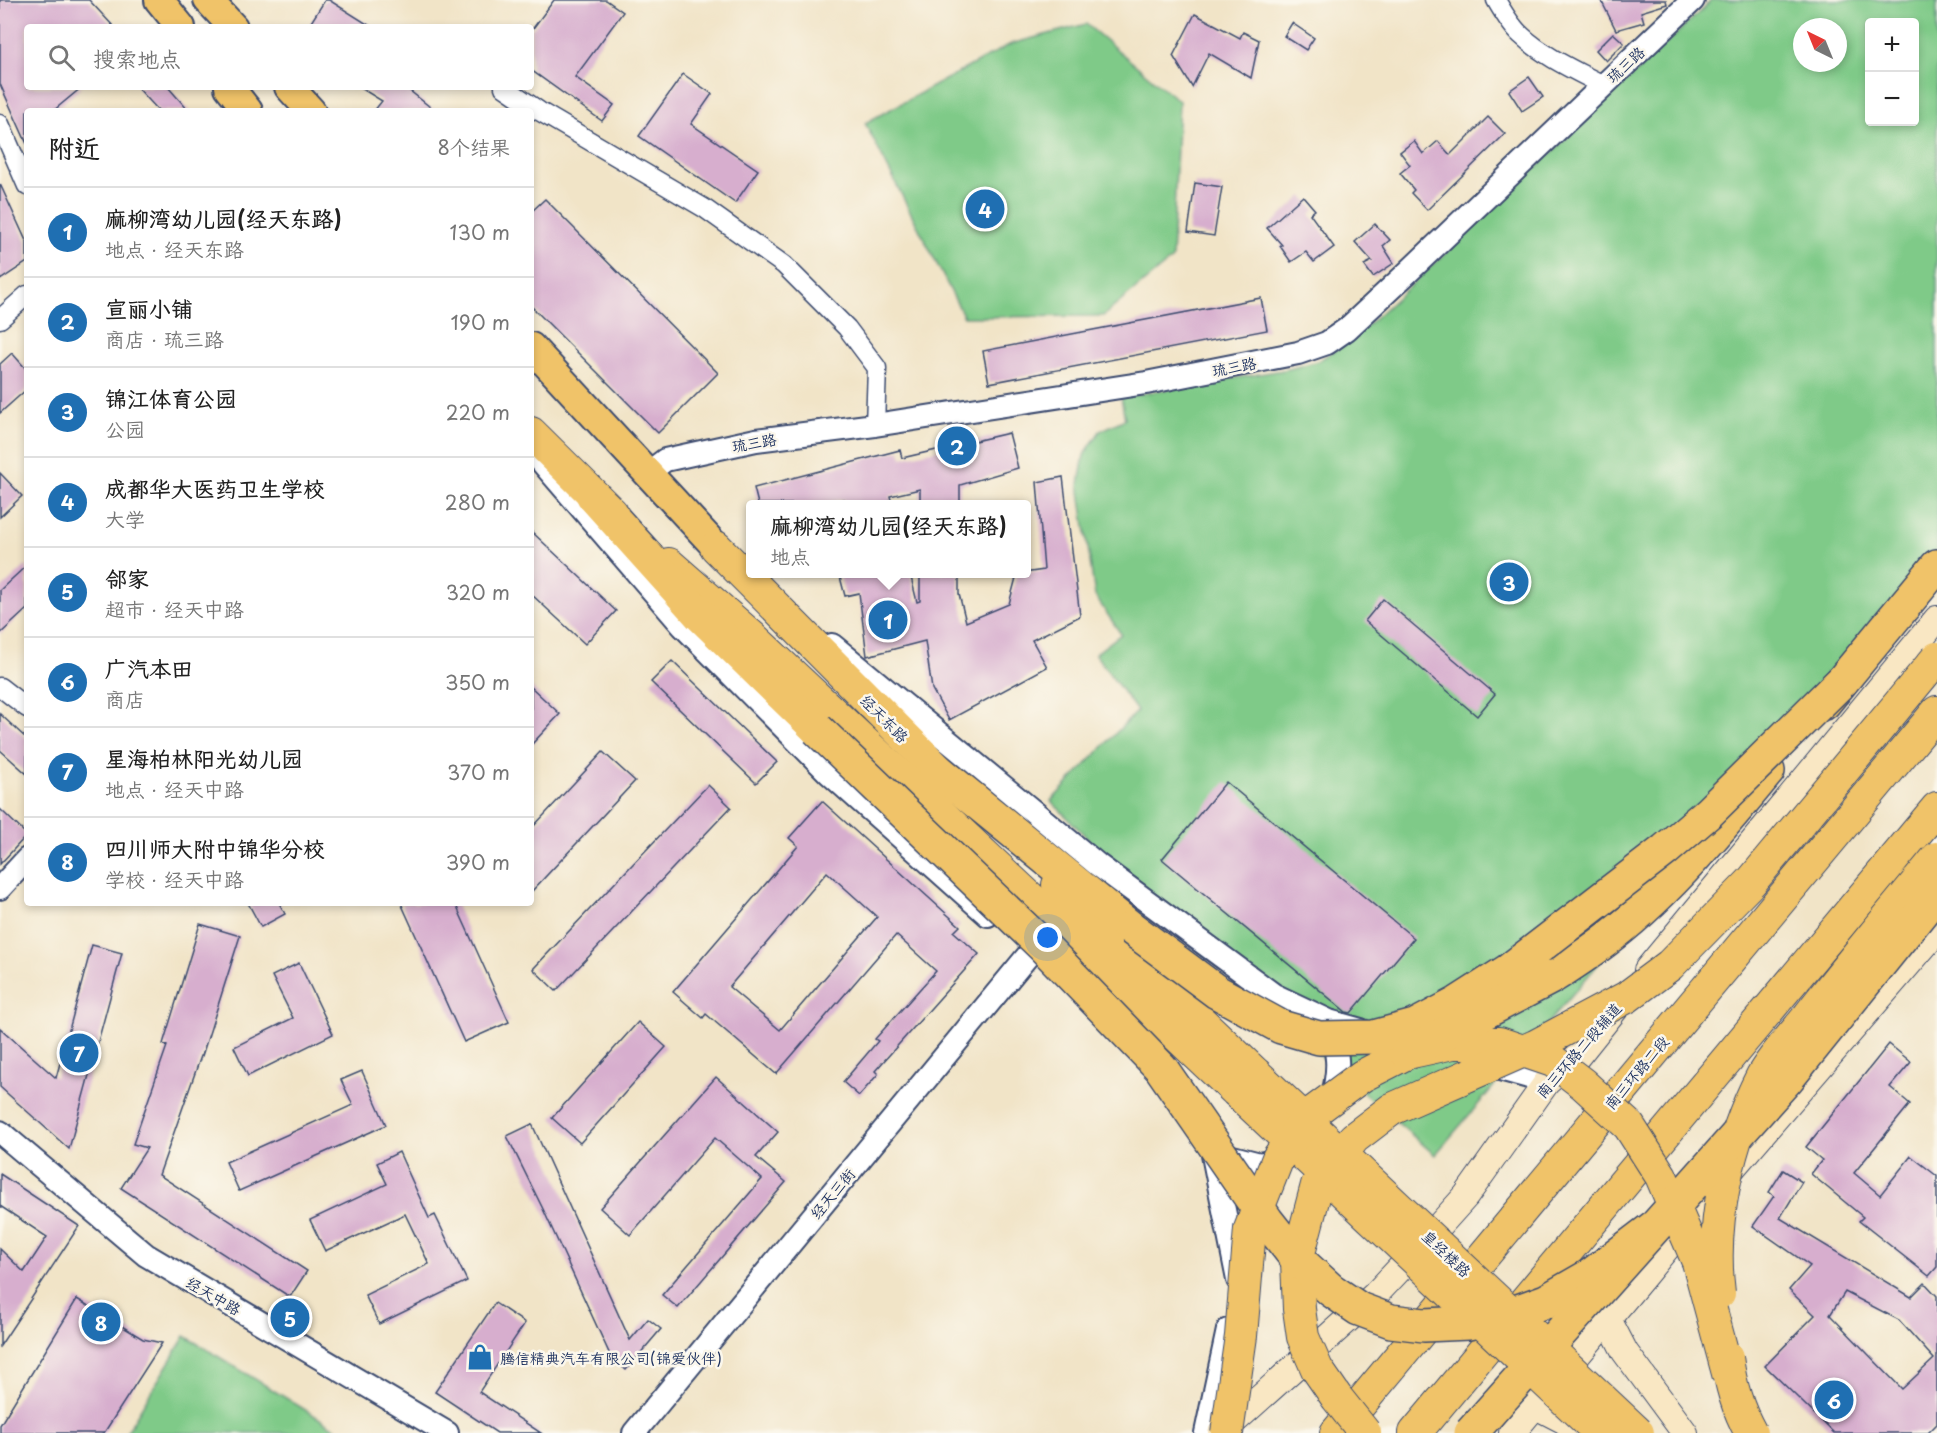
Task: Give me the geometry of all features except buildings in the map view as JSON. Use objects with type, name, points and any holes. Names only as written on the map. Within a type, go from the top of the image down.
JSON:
[{"type":"highway","name":"经天东路","points":[[534,437],[593,496],[1245,1082]]},
{"type":"highway","points":[[593,496],[700,615],[1042,945],[1161,1068],[1267,1221],[1297,1259],[1331,1290],[1359,1309],[1391,1321],[1424,1325],[1468,1323],[1510,1314],[1546,1301],[1591,1275],[1654,1227]]},
{"type":"highway","name":"经天东路","points":[[716,547],[746,577]]},
{"type":"highway","points":[[1227,1433],[1241,1336],[1250,1229],[1278,1158],[1308,1116],[1362,1076],[1552,976],[1602,944],[1640,912],[1721,828],[1937,566]]},
{"type":"highway","name":"经天东路","points":[[747,578],[1245,1082]]},
{"type":"highway","points":[[1365,1433],[1317,1369],[1303,1337],[1297,1261],[1317,1185],[1354,1138],[1392,1110],[1535,1046],[1628,997],[1670,965],[1751,882],[1937,658]]},
{"type":"highway","points":[[936,769],[1131,928],[1217,992],[1281,1027],[1319,1038],[1374,1037],[1415,1026],[1458,1003],[1508,971],[1665,850],[1708,812],[1842,681]]},
{"type":"highway","name":"南三环路二段","points":[[1336,1433],[1937,712]]},
{"type":"highway","points":[[1415,1433],[1937,808]]},
{"type":"highway","points":[[1729,1377],[1716,1270],[1720,1206],[1736,1138],[1763,1075],[1831,987],[1937,858]]},
{"type":"highway","points":[[1471,1433],[1788,1078],[1937,894]]},
{"type":"highway","points":[[1407,1053],[1453,1043],[1499,1043],[1552,1062],[1583,1084],[1629,1126],[1661,1176],[1698,1262],[1729,1377],[1751,1433]]},
{"type":"highway","name":"皇经楼路","points":[[1245,1082],[1599,1433]]},
{"type":"highway","name":"皇经楼路","points":[[1245,1082],[1638,1433]]},
{"type":"main road","points":[[159,0],[179,24]]},
{"type":"main road","points":[[208,0],[230,24]]},
{"type":"main road","points":[[292,90],[308,108]]},
{"type":"main road","name":"经天东路","points":[[534,350],[716,547]]},
{"type":"main road","name":"南三环路二段辅道","points":[[1221,1433],[1375,1295],[1466,1196],[1547,1082],[1576,1058],[1937,619]]},
{"type":"main road","points":[[1512,1433],[1729,1172],[1937,931]]},
{"type":"main road","points":[[1608,1318],[1625,1352],[1685,1433]]},
{"type":"main road","points":[[1534,1405],[1565,1421],[1577,1433]]},
{"type":"street","points":[[1496,0],[1521,35],[1552,57],[1603,85]]},
{"type":"street","name":"琉三路","points":[[648,473],[665,460],[756,440],[875,425],[1146,383],[1298,354],[1327,343],[1347,329],[1406,275],[1693,0]]},
{"type":"street","points":[[508,90],[539,111],[704,208],[784,266],[847,328],[877,368],[875,425]]},
{"type":"street","points":[[0,124],[24,179]]},
{"type":"street","points":[[0,319],[24,298]]},
{"type":"street","points":[[534,453],[683,626],[829,773],[1190,1096],[1212,1152],[1238,1281],[1206,1433]]},
{"type":"street","points":[[716,547],[746,572]]},
{"type":"street","points":[[753,578],[1098,864],[1274,996],[1329,1021],[1547,1082]]},
{"type":"street","points":[[0,687],[24,706]]},
{"type":"street","points":[[0,888],[24,862]]},
{"type":"street","name":"经天三街","points":[[634,1433],[1030,952]]},
{"type":"street","points":[[1212,1152],[1260,1164],[1294,1155],[1327,1117],[1338,1079],[1337,1052],[1329,1021]]},
{"type":"street","name":"经天中路","points":[[0,1132],[146,1255],[447,1433]]},
{"type":"green space","points":[[1712,0],[1937,0],[1937,568],[1435,1155],[1192,945],[1051,801],[1137,711],[1095,654],[1121,634],[1095,596],[1079,484],[1084,455],[1100,431],[1125,419],[1121,397],[1289,369],[1318,361],[1350,341]]},
{"type":"green space","points":[[1086,24],[1179,101],[1172,259],[1103,316],[964,317],[865,123],[1011,44]]},
{"type":"green space","points":[[185,1336],[343,1433],[126,1433]]},
{"type":"place","name":"成都华大医药卫生学校","points":[[985,209]]},
{"type":"place","name":"宣丽小铺","points":[[957,446]]},
{"type":"place","name":"锦江体育公园","points":[[1509,582]]},
{"type":"place","name":"麻柳湾幼儿园(经天东路)","points":[[888,620]]},
{"type":"place","name":"星海柏林阳光幼儿园","points":[[79,1053]]},
{"type":"place","name":"邻家","points":[[290,1318]]},
{"type":"place","name":"四川师大附中锦华分校","points":[[101,1322]]},
{"type":"place","name":"腾信精典汽车有限公司(锦爱伙伴)","points":[[480,1357]]},
{"type":"place","name":"广汽本田","points":[[1834,1400]]}]
